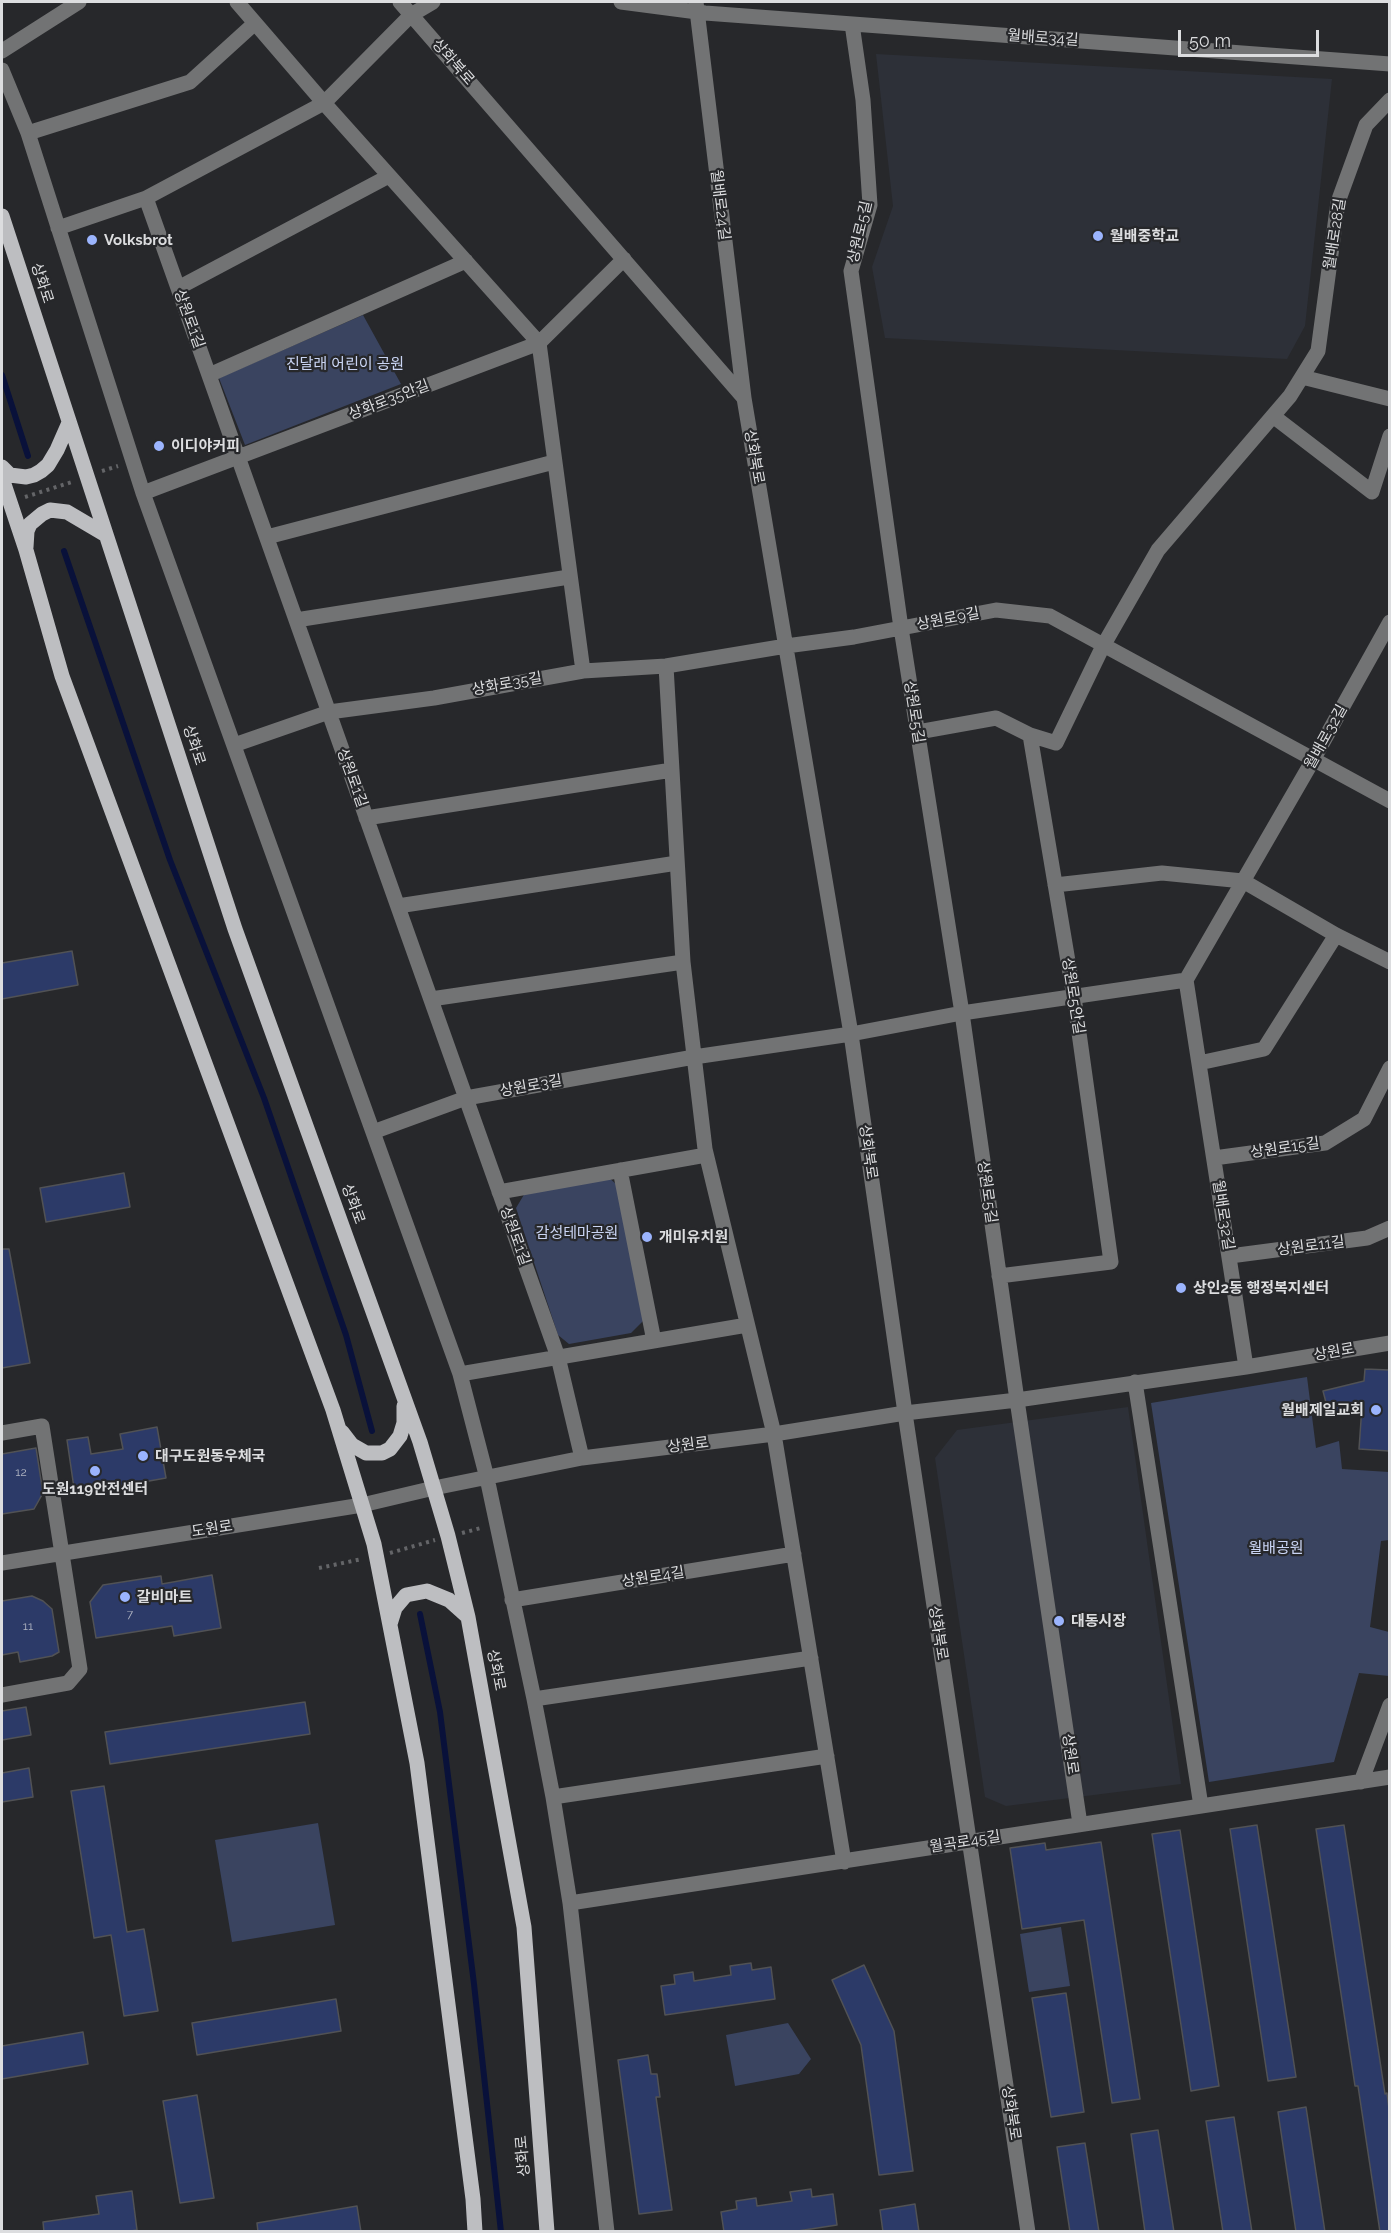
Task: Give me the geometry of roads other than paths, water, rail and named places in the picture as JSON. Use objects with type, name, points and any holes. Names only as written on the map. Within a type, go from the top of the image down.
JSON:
[{"type":"main road","name":"상화로","points":[[2,216],[68,424],[235,929],[404,1397],[448,1536],[468,1617],[524,1927],[547,2232]]},
{"type":"main road","points":[[2,467],[10,475],[26,477],[34,475],[48,465],[68,424]]},
{"type":"main road","points":[[2,478],[26,550],[62,676],[337,1425],[376,1556],[417,1763],[473,2199],[475,2232]]},
{"type":"main road","points":[[26,550],[27,531],[30,524],[50,510],[68,512],[106,535]]},
{"type":"main road","points":[[337,1425],[352,1445],[366,1453],[382,1453],[390,1449],[400,1436],[404,1423],[404,1397]]},
{"type":"main road","points":[[390,1624],[395,1608],[406,1595],[427,1591],[449,1600],[468,1617]]},
{"type":"street","points":[[2,51],[79,2]]},
{"type":"street","points":[[237,2],[324,103],[539,343],[583,670]]},
{"type":"street","name":"상화북로","points":[[400,2],[744,398],[851,1034],[905,1413],[1028,2232]]},
{"type":"street","points":[[58,228],[146,198],[324,103],[411,15],[433,2]]},
{"type":"street","points":[[621,2],[696,7]]},
{"type":"street","name":"월배로34길","points":[[696,7],[852,24],[1389,64]]},
{"type":"street","name":"월배로24길","points":[[696,7],[744,398]]},
{"type":"street","points":[[28,133],[190,82],[255,23]]},
{"type":"street","name":"상원로5길","points":[[852,24],[863,100],[870,205],[850,271],[901,628],[962,1013],[1017,1400]]},
{"type":"street","points":[[2,70],[28,133],[143,493],[460,1374],[487,1478],[553,1797],[570,1904],[607,2232]]},
{"type":"street","name":"월배로28길","points":[[1103,646],[1158,550],[1290,396],[1318,351],[1338,202],[1366,124],[1389,100]]},
{"type":"street","points":[[178,288],[389,176]]},
{"type":"street","name":"상원로1길","points":[[146,198],[558,1357],[582,1458]]},
{"type":"street","points":[[539,343],[624,259]]},
{"type":"street","points":[[209,375],[466,261]]},
{"type":"street","name":"상화로35안길","points":[[143,493],[539,343]]},
{"type":"street","points":[[1302,377],[1389,399]]},
{"type":"street","points":[[1273,416],[1372,492],[1389,436]]},
{"type":"street","points":[[267,537],[554,462]]},
{"type":"street","points":[[296,620],[569,577]]},
{"type":"street","name":"상원로9길","points":[[786,646],[855,637],[996,610],[1050,616],[1389,801]]},
{"type":"street","name":"월배로32길","points":[[1246,1367],[1186,980],[1313,760],[1389,622]]},
{"type":"street","name":"상화로35길","points":[[234,745],[329,712],[434,698],[583,670],[666,666],[786,646]]},
{"type":"street","points":[[918,732],[996,718],[1030,735],[1056,743],[1103,646]]},
{"type":"street","points":[[666,666],[683,962],[706,1155],[774,1434],[843,1862]]},
{"type":"street","name":"상원로5안길","points":[[999,1276],[1111,1262],[1074,997],[1030,735]]},
{"type":"street","points":[[366,818],[672,770]]},
{"type":"street","points":[[398,906],[677,863]]},
{"type":"street","points":[[1055,885],[1162,873],[1243,881],[1336,935],[1389,962]]},
{"type":"street","points":[[1199,1063],[1264,1049],[1336,935]]},
{"type":"street","points":[[431,999],[683,962]]},
{"type":"street","points":[[694,1057],[851,1034],[962,1013],[1186,980]]},
{"type":"street","name":"상원로3길","points":[[373,1132],[466,1098],[694,1057]]},
{"type":"street","name":"상원로15길","points":[[1214,1158],[1325,1143],[1364,1119],[1387,1078]]},
{"type":"street","points":[[499,1192],[706,1155]]},
{"type":"street","points":[[620,1170],[654,1341]]},
{"type":"street","name":"상원로11길","points":[[1230,1256],[1367,1238],[1389,1228]]},
{"type":"street","points":[[460,1374],[747,1325]]},
{"type":"street","name":"상원로","points":[[362,1505],[582,1458],[774,1434],[905,1413],[1017,1400],[1246,1367],[1389,1343]]},
{"type":"street","points":[[1135,1382],[1201,1806]]},
{"type":"street","name":"상원로","points":[[1017,1400],[1080,1824]]},
{"type":"street","points":[[2,1433],[42,1426],[80,1669],[68,1683],[2,1695]]},
{"type":"street","name":"도원로","points":[[2,1563],[362,1505]]},
{"type":"street","name":"상원로4길","points":[[512,1600],[794,1554]]},
{"type":"street","points":[[534,1699],[811,1658]]},
{"type":"street","points":[[1361,1782],[1389,1705]]},
{"type":"street","points":[[553,1797],[827,1756]]},
{"type":"street","name":"월곡로45길","points":[[570,1904],[970,1840],[1389,1777]]},
{"type":"waterway","points":[[2,375],[28,456]]},
{"type":"waterway","points":[[64,551],[170,860],[264,1098],[346,1335],[372,1431]]},
{"type":"waterway","points":[[420,1614],[440,1712],[474,1984],[501,2232]]},
{"type":"place","name":"월배중학교","points":[[1098,236]]},
{"type":"place","name":"Volksbrot","points":[[92,240]]},
{"type":"place","name":"이디야커피","points":[[159,446]]},
{"type":"place","name":"개미유치원","points":[[647,1237]]},
{"type":"place","name":"상인2동 행정복지센터","points":[[1181,1288]]},
{"type":"place","name":"월배제일교회","points":[[1376,1410]]},
{"type":"place","name":"대구도원동우체국","points":[[143,1456]]},
{"type":"place","name":"도원119안전센터","points":[[95,1471]]},
{"type":"place","name":"갈비마트","points":[[125,1597]]},
{"type":"place","name":"대동시장","points":[[1059,1621]]},
{"type":"park label","name":"진달래 어린이 공원","points":[[345,364]]},
{"type":"park label","name":"감성테마공원","points":[[577,1233]]},
{"type":"park label","name":"월배공원","points":[[1276,1548]]}]
